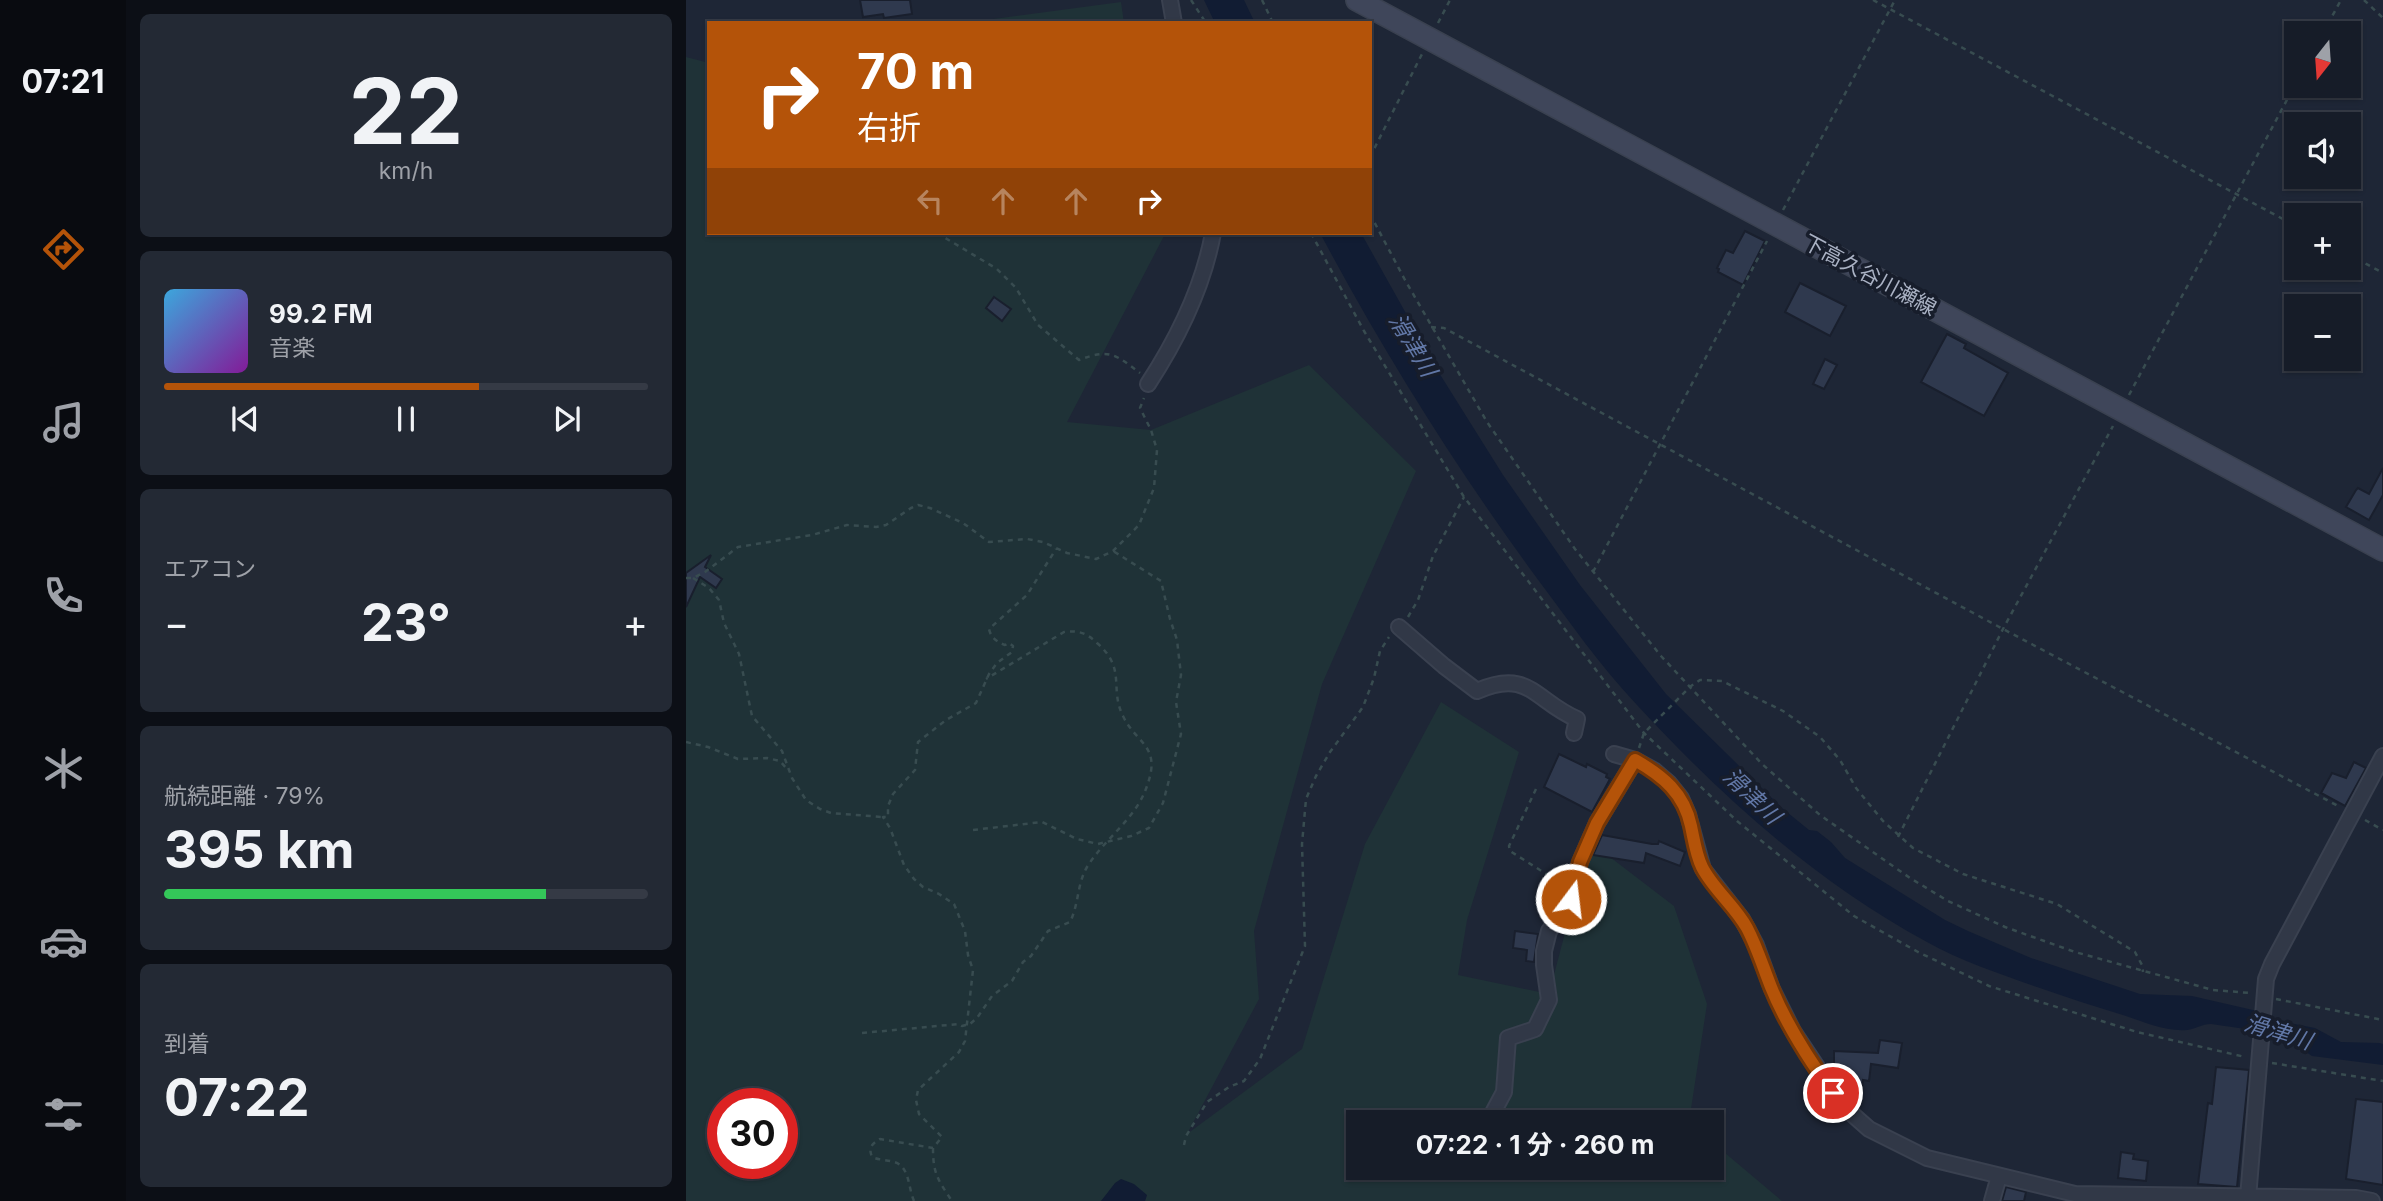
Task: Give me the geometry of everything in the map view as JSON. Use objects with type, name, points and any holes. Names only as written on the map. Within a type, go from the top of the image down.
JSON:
[{"type":"main road","name":"下高久谷川瀬線","points":[[1357,0],[2383,550]]},
{"type":"street","points":[[1170,0],[1174,21]]},
{"type":"street","points":[[1148,384],[1181,329],[1208,259],[1213,235]]},
{"type":"street","points":[[1399,627],[1477,691],[1505,682],[1518,682],[1527,687],[1577,719],[1574,733]]},
{"type":"street","points":[[1614,754],[1635,760],[1655,771],[1681,798],[1703,869],[1742,919],[1793,1031],[1843,1106],[1869,1129],[1927,1158],[2075,1194],[2372,1201]]},
{"type":"street","points":[[2241,1199],[2259,1057],[2263,997],[2272,964],[2383,756]]},
{"type":"street","points":[[1494,1110],[1504,1092],[1508,1038],[1535,1029],[1549,1000],[1544,965],[1549,931],[1567,907],[1597,823],[1635,760]]},
{"type":"street","points":[[1992,1201],[1998,1176]]},
{"type":"path","points":[[1191,0],[1205,21]]},
{"type":"path","points":[[1262,0],[1272,21]]},
{"type":"path","points":[[1372,153],[1450,0]]},
{"type":"path","points":[[1873,0],[2284,220]]},
{"type":"path","points":[[1593,572],[1895,0]]},
{"type":"path","points":[[2329,21],[2340,0]]},
{"type":"path","points":[[2364,0],[2383,18]]},
{"type":"path","points":[[1898,837],[2003,629],[2288,98]]},
{"type":"path","points":[[1372,218],[1431,327],[1487,422],[1593,572],[1661,656],[1691,686],[1728,730],[1820,815],[1910,878],[1948,901],[2005,927],[2075,952],[2214,990],[2383,1020]]},
{"type":"path","points":[[686,578],[693,578],[705,572],[738,547],[812,535],[847,524],[876,527],[886,525],[918,505],[963,523],[989,541],[1027,539],[1043,542],[1083,558],[1096,559],[1113,551],[1139,525],[1154,488],[1157,450],[1140,408],[1148,384],[1140,373],[1115,355],[1098,353],[1079,360],[1038,325],[1016,288],[997,269],[940,235]]},
{"type":"path","points":[[1312,235],[1364,331],[1464,497],[1644,733],[1737,821],[1854,916],[1918,952],[1989,986],[2137,1032],[2324,1073],[2383,1081]]},
{"type":"path","points":[[2361,261],[2383,273]]},
{"type":"path","points":[[1431,327],[1444,328],[2383,830]]},
{"type":"path","points":[[1184,1145],[1186,1136],[1206,1102],[1244,1081],[1260,1059],[1305,946],[1302,844],[1306,799],[1330,752],[1363,707],[1385,641],[1399,627],[1418,600],[1433,556],[1464,497]]},
{"type":"path","points":[[693,578],[709,588],[719,600],[724,623],[739,654],[752,716],[782,751],[792,778],[806,800],[831,813],[888,817],[888,806],[893,794],[915,770],[918,743],[946,720],[976,703],[986,679],[998,663],[1012,652],[1013,646],[997,642],[990,636],[989,629],[1027,596],[1056,549]]},
{"type":"path","points":[[973,830],[1042,822],[1077,839],[1098,844],[1149,828],[1156,819],[1163,803],[1181,734],[1176,702],[1181,675],[1177,640],[1161,581],[1113,551]]},
{"type":"path","points":[[862,1033],[970,1024],[977,1018],[992,996],[1012,981],[1023,962],[1031,956],[1048,931],[1070,922],[1077,905],[1080,881],[1100,847],[1128,820],[1147,786],[1151,758],[1147,746],[1123,718],[1112,658],[1089,635],[1075,631],[1063,632],[986,679]]},
{"type":"path","points":[[1635,760],[1647,729],[1691,686],[1700,680],[1721,681],[1783,711],[1808,727],[1830,747],[1856,788],[1898,837],[1913,848],[1963,874],[2057,904],[2135,952],[2143,965],[2143,972]]},
{"type":"path","points":[[686,742],[738,759],[767,758],[780,761],[789,771]]},
{"type":"path","points":[[1536,789],[1509,846],[1510,852],[1551,877],[1576,880]]},
{"type":"path","points":[[883,817],[904,865],[914,879],[954,904],[965,930],[973,970],[965,1041],[959,1052],[918,1090],[916,1100],[919,1114],[942,1137],[933,1148],[933,1168],[953,1201]]},
{"type":"path","points":[[914,1201],[906,1171],[902,1166],[872,1157],[869,1151],[872,1144],[880,1139],[933,1148]]},
{"type":"green space","points":[[1121,2],[1124,21],[978,21]]},
{"type":"green space","points":[[686,57],[707,62],[707,235],[1164,235],[1067,422],[1151,430],[1309,365],[1416,471],[1322,684],[1254,931],[1259,999],[1187,1134],[1302,1049],[1365,844],[1441,702],[1519,752],[1467,920],[1458,975],[1549,994],[1589,841],[1674,906],[1707,1004],[1691,1110],[1346,1110],[1346,1180],[1724,1180],[1724,1152],[1782,1201],[1145,1201],[1147,1195],[1105,1198],[1101,1201],[686,1201]]},
{"type":"water","points":[[1204,0],[1244,0],[1254,21],[1214,21]]},
{"type":"water","name":"滑津川","points":[[1321,235],[1362,235],[1441,376],[1503,475],[1580,585],[1666,694],[1782,808],[1809,830],[1817,831],[1831,842],[1845,858],[1945,920],[2031,958],[2140,994],[2192,996],[2266,1013],[2269,1019],[2315,1028],[2341,1042],[2380,1043],[2383,1044],[2383,1065],[2312,1056],[2280,1034],[2211,1024],[2179,1030],[2148,1024],[1967,961],[1927,942],[1847,893],[1737,805],[1623,690],[1506,536],[1449,452]]},
{"type":"water","points":[[1121,1179],[1134,1184],[1147,1195],[1145,1201],[1101,1201]]},
{"type":"building","points":[[860,0],[910,0],[912,14],[884,18],[883,14],[863,17]]},
{"type":"building","points":[[1745,231],[1765,241],[1743,285],[1718,272],[1717,268],[1726,250],[1733,253]]},
{"type":"building","points":[[1800,283],[1846,306],[1830,336],[1785,312]]},
{"type":"building","points":[[994,297],[1011,309],[1002,321],[986,308]]},
{"type":"building","points":[[1947,334],[1966,344],[1964,348],[2008,373],[1984,416],[1921,382]]},
{"type":"building","points":[[1825,359],[1837,365],[1824,389],[1813,384]]},
{"type":"building","points":[[2383,468],[2383,495],[2369,520],[2346,507],[2358,488],[2369,494]]},
{"type":"building","points":[[711,555],[705,567],[722,579],[716,588],[700,577],[686,607],[686,573]]},
{"type":"building","points":[[1559,754],[1586,767],[1587,764],[1607,774],[1606,777],[1610,779],[1592,812],[1544,787]]},
{"type":"building","points":[[2354,762],[2366,768],[2345,806],[2321,793],[2332,773],[2346,778]]},
{"type":"building","points":[[1602,835],[1652,844],[1658,844],[1659,841],[1685,852],[1680,866],[1646,853],[1644,863],[1593,855]]},
{"type":"building","points":[[1515,931],[1538,934],[1534,962],[1526,961],[1527,950],[1513,948]]},
{"type":"building","points":[[1880,1040],[1902,1043],[1898,1068],[1871,1064],[1869,1081],[1863,1080],[1861,1099],[1849,1098],[1850,1079],[1836,1078],[1834,1075],[1834,1051],[1878,1053]]},
{"type":"building","points":[[2216,1067],[2249,1070],[2237,1187],[2198,1184],[2208,1103],[2212,1104]]},
{"type":"building","points":[[2356,1099],[2383,1102],[2383,1185],[2346,1179]]},
{"type":"building","points":[[2121,1152],[2134,1154],[2133,1159],[2148,1161],[2146,1181],[2118,1178]]},
{"type":"building","points":[[2006,1187],[2026,1192],[2024,1201],[2002,1201]]},
{"type":"route","points":[[1571,899],[1580,862],[1597,823],[1632,763],[1635,760],[1655,771],[1681,798],[1703,869],[1742,919],[1793,1031],[1833,1093]]}]
